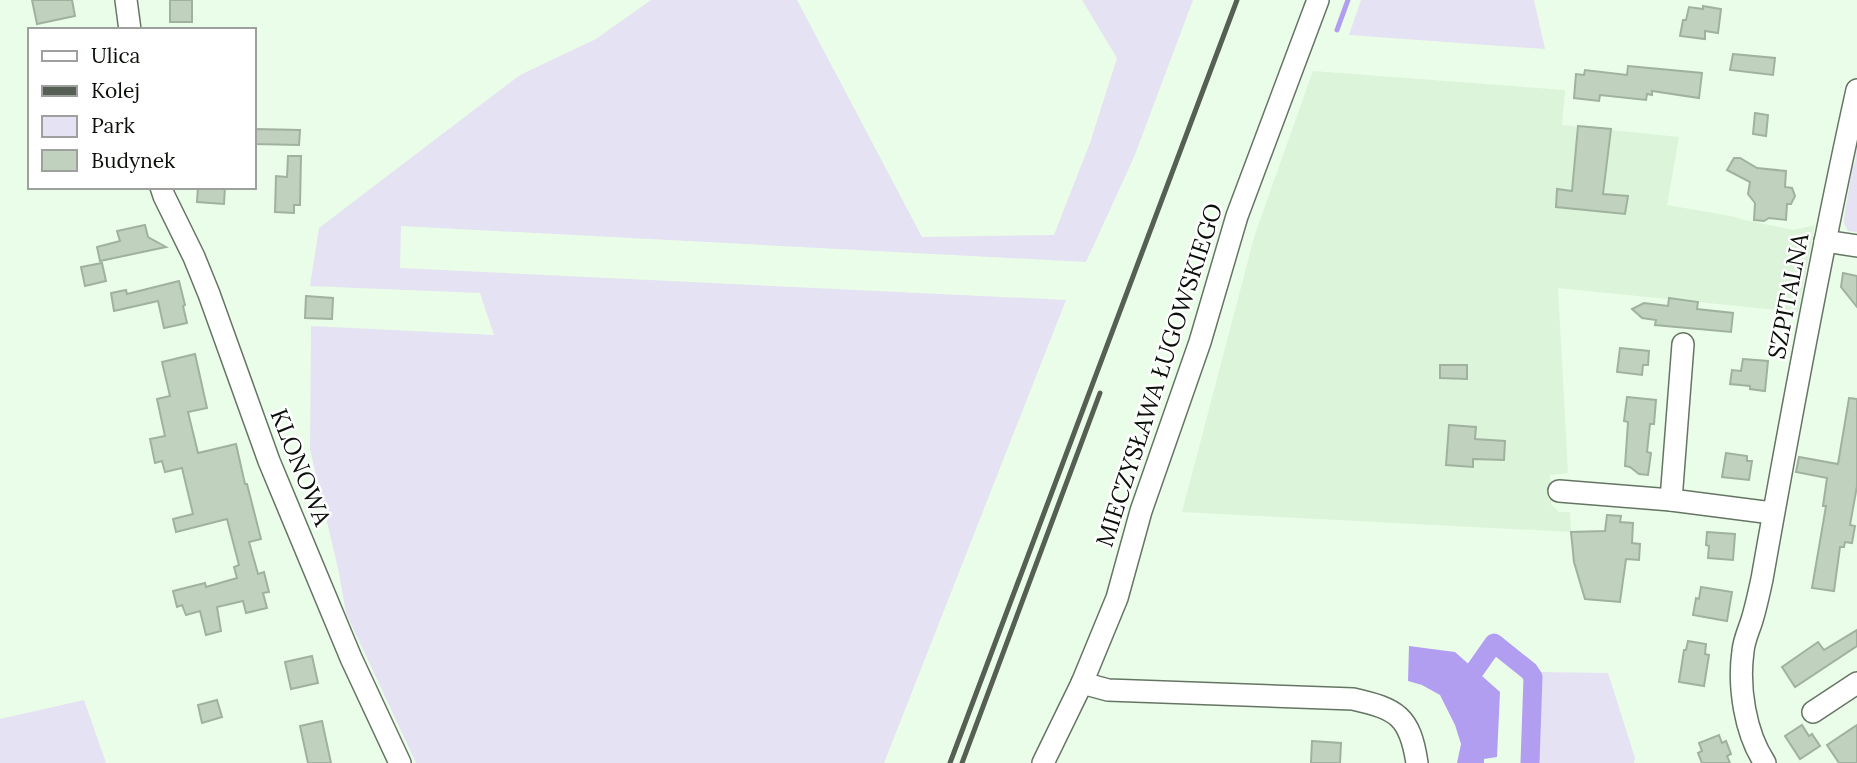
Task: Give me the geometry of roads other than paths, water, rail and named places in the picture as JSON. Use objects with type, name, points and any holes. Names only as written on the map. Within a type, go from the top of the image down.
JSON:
[{"type":"street","points":[[126,0],[130,28]]},
{"type":"street","name":"MIECZYSŁAWA ŁUGOWSKIEGO","points":[[1043,763],[1082,683],[1117,598],[1141,511],[1200,342],[1237,216],[1318,0]]},
{"type":"street","name":"SZPITALNA","points":[[1765,763],[1750,727],[1744,700],[1743,651],[1761,582],[1825,241],[1857,90]]},
{"type":"street","name":"KLONOWA","points":[[162,189],[209,294],[274,474],[351,658],[400,763]]},
{"type":"street","points":[[1825,241],[1857,246]]},
{"type":"street","points":[[1671,500],[1683,345]]},
{"type":"street","points":[[1559,491],[1671,500],[1772,513]]},
{"type":"street","points":[[1082,683],[1108,690],[1353,699],[1380,705],[1397,714],[1408,728],[1417,763]]},
{"type":"street","points":[[1813,712],[1857,683]]},
{"type":"waterway","points":[[1337,30],[1348,0]]},
{"type":"waterway","points":[[1475,670],[1494,643],[1533,677],[1530,763]]},
{"type":"railway","points":[[950,763],[1237,0]]},
{"type":"railway","points":[[962,763],[1100,393]]}]
